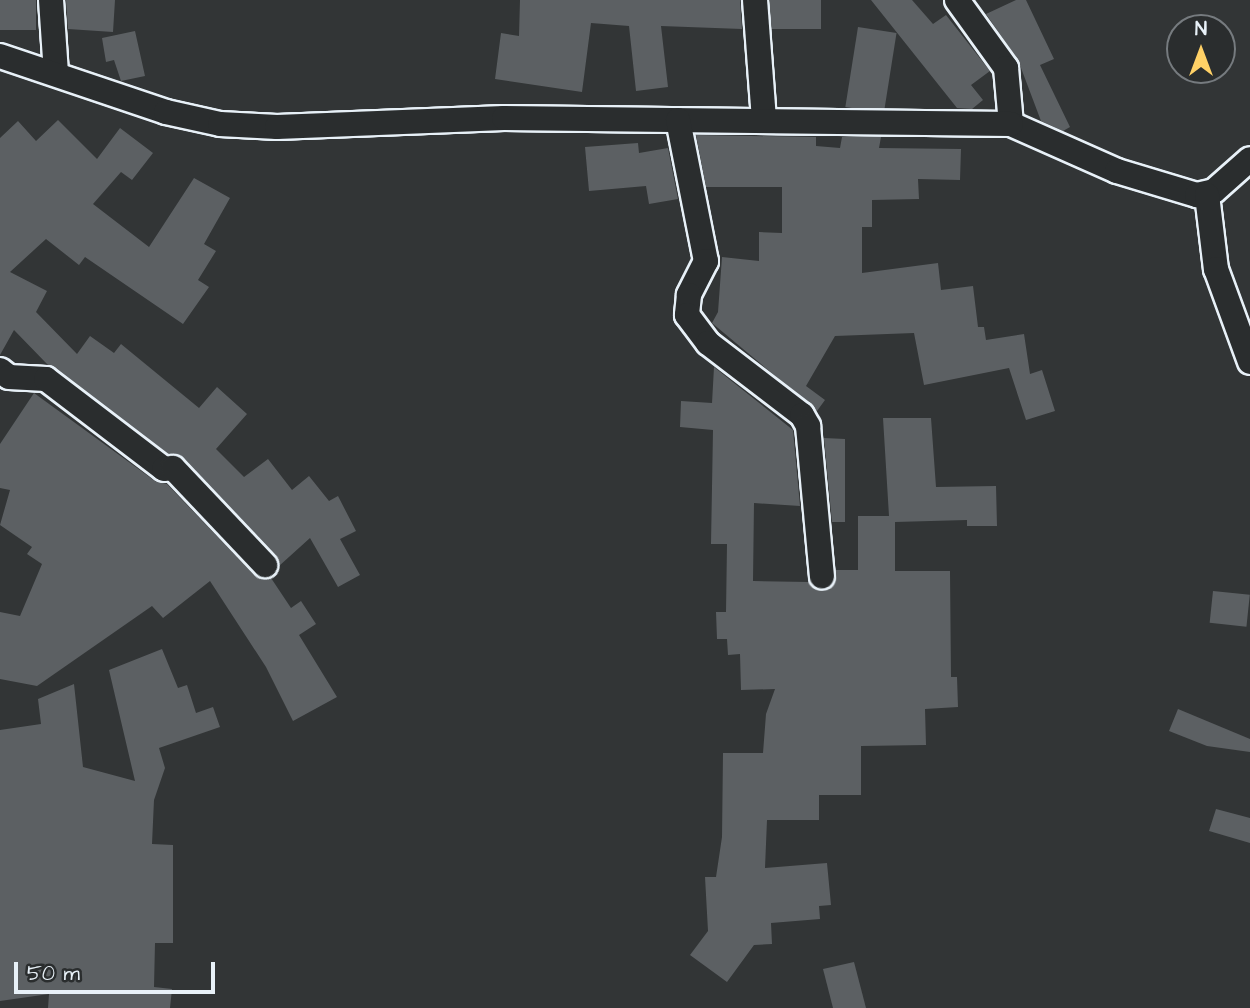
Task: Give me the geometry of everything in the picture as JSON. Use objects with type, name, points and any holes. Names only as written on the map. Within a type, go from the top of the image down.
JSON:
[{"type":"street","points":[[51,0],[56,74]]},
{"type":"street","points":[[755,0],[764,121]]},
{"type":"street","points":[[957,0],[1006,68],[1011,124]]},
{"type":"street","points":[[0,56],[166,112],[220,124],[678,120],[1011,124],[1117,171],[1207,195]]},
{"type":"street","points":[[678,120],[706,261],[689,295],[687,315],[708,343],[808,426],[822,576]]},
{"type":"street","points":[[1207,195],[1250,159]]},
{"type":"street","points":[[1207,195],[1216,269],[1250,362]]},
{"type":"street","points":[[0,370],[9,377],[46,379],[164,469],[173,468],[265,565]]},
{"type":"building","points":[[0,0],[36,0],[36,30],[0,30]]},
{"type":"building","points":[[66,0],[115,0],[113,32],[68,29]]},
{"type":"building","points":[[520,0],[740,0],[742,29],[661,26],[668,87],[636,91],[629,26],[591,23],[582,92],[495,79],[501,33],[519,36]]},
{"type":"building","points":[[770,0],[821,0],[821,29],[770,29]]},
{"type":"building","points":[[871,0],[912,0],[933,24],[946,15],[990,71],[971,85],[983,100],[972,109],[957,108]]},
{"type":"building","points":[[1016,0],[1026,0],[1054,59],[1040,65],[1070,127],[1063,131],[1041,121],[1018,60],[986,14]]},
{"type":"building","points":[[858,27],[897,33],[884,113],[845,107]]},
{"type":"building","points":[[135,31],[145,76],[121,81],[114,60],[106,62],[102,38]]},
{"type":"building","points":[[58,120],[97,159],[120,128],[153,153],[132,180],[121,172],[93,204],[149,247],[194,178],[230,198],[204,244],[216,251],[198,280],[209,287],[183,324],[85,257],[79,265],[46,239],[10,272],[47,291],[36,312],[77,354],[90,336],[114,353],[121,344],[199,408],[217,387],[247,414],[216,449],[244,477],[268,459],[292,490],[309,476],[329,501],[338,496],[356,531],[340,539],[360,575],[338,587],[310,538],[279,566],[276,555],[184,458],[168,454],[47,364],[14,330],[0,355],[0,138],[18,121],[36,141]]},
{"type":"building","points":[[696,135],[816,137],[816,146],[840,148],[842,137],[881,137],[879,148],[961,149],[960,180],[918,179],[919,199],[872,200],[872,227],[862,227],[862,273],[938,263],[941,290],[973,286],[978,327],[984,327],[986,340],[1024,334],[1030,374],[1042,370],[1055,411],[1026,420],[1009,368],[924,385],[914,333],[835,336],[806,386],[825,400],[817,411],[712,323],[718,312],[722,257],[759,261],[759,232],[782,233],[782,187],[706,187]]},
{"type":"building","points":[[638,143],[639,153],[668,148],[678,199],[649,204],[646,186],[589,191],[585,147]]},
{"type":"building","points":[[714,367],[793,430],[800,506],[754,503],[753,581],[809,582],[824,591],[835,583],[836,570],[858,570],[858,516],[889,516],[883,418],[931,418],[936,487],[996,486],[997,526],[967,526],[967,520],[895,522],[895,571],[950,571],[951,677],[957,677],[958,707],[925,709],[926,745],[861,746],[861,795],[819,795],[819,820],[767,820],[765,868],[827,863],[831,905],[819,906],[820,919],[771,923],[772,944],[754,945],[727,982],[690,955],[708,931],[705,877],[716,877],[722,837],[723,753],[763,753],[766,714],[775,689],[741,690],[740,654],[728,655],[727,639],[717,639],[716,612],[726,612],[727,544],[711,544],[713,430],[680,427],[681,401],[712,403]]},
{"type":"building","points":[[34,393],[155,481],[167,484],[254,575],[271,578],[291,608],[301,601],[316,624],[299,635],[337,697],[293,721],[266,667],[210,581],[163,618],[152,606],[37,686],[0,679],[0,612],[20,616],[42,564],[27,554],[32,547],[0,525],[10,490],[0,488],[0,444]]},
{"type":"building","points":[[824,438],[845,439],[845,522],[832,522]]},
{"type":"building","points":[[1213,591],[1250,595],[1246,627],[1210,623]]},
{"type":"building","points":[[162,649],[178,688],[187,685],[196,713],[213,707],[220,727],[159,748],[165,768],[154,800],[152,844],[173,845],[173,943],[155,943],[154,987],[172,989],[170,1008],[48,1008],[49,994],[0,1001],[0,730],[41,724],[38,699],[74,684],[83,767],[135,781],[109,670]]},
{"type":"building","points":[[1178,709],[1250,739],[1250,752],[1207,746],[1169,731]]},
{"type":"building","points":[[1216,809],[1250,818],[1250,843],[1209,831]]},
{"type":"building","points":[[854,962],[866,1008],[833,1008],[823,969]]}]
